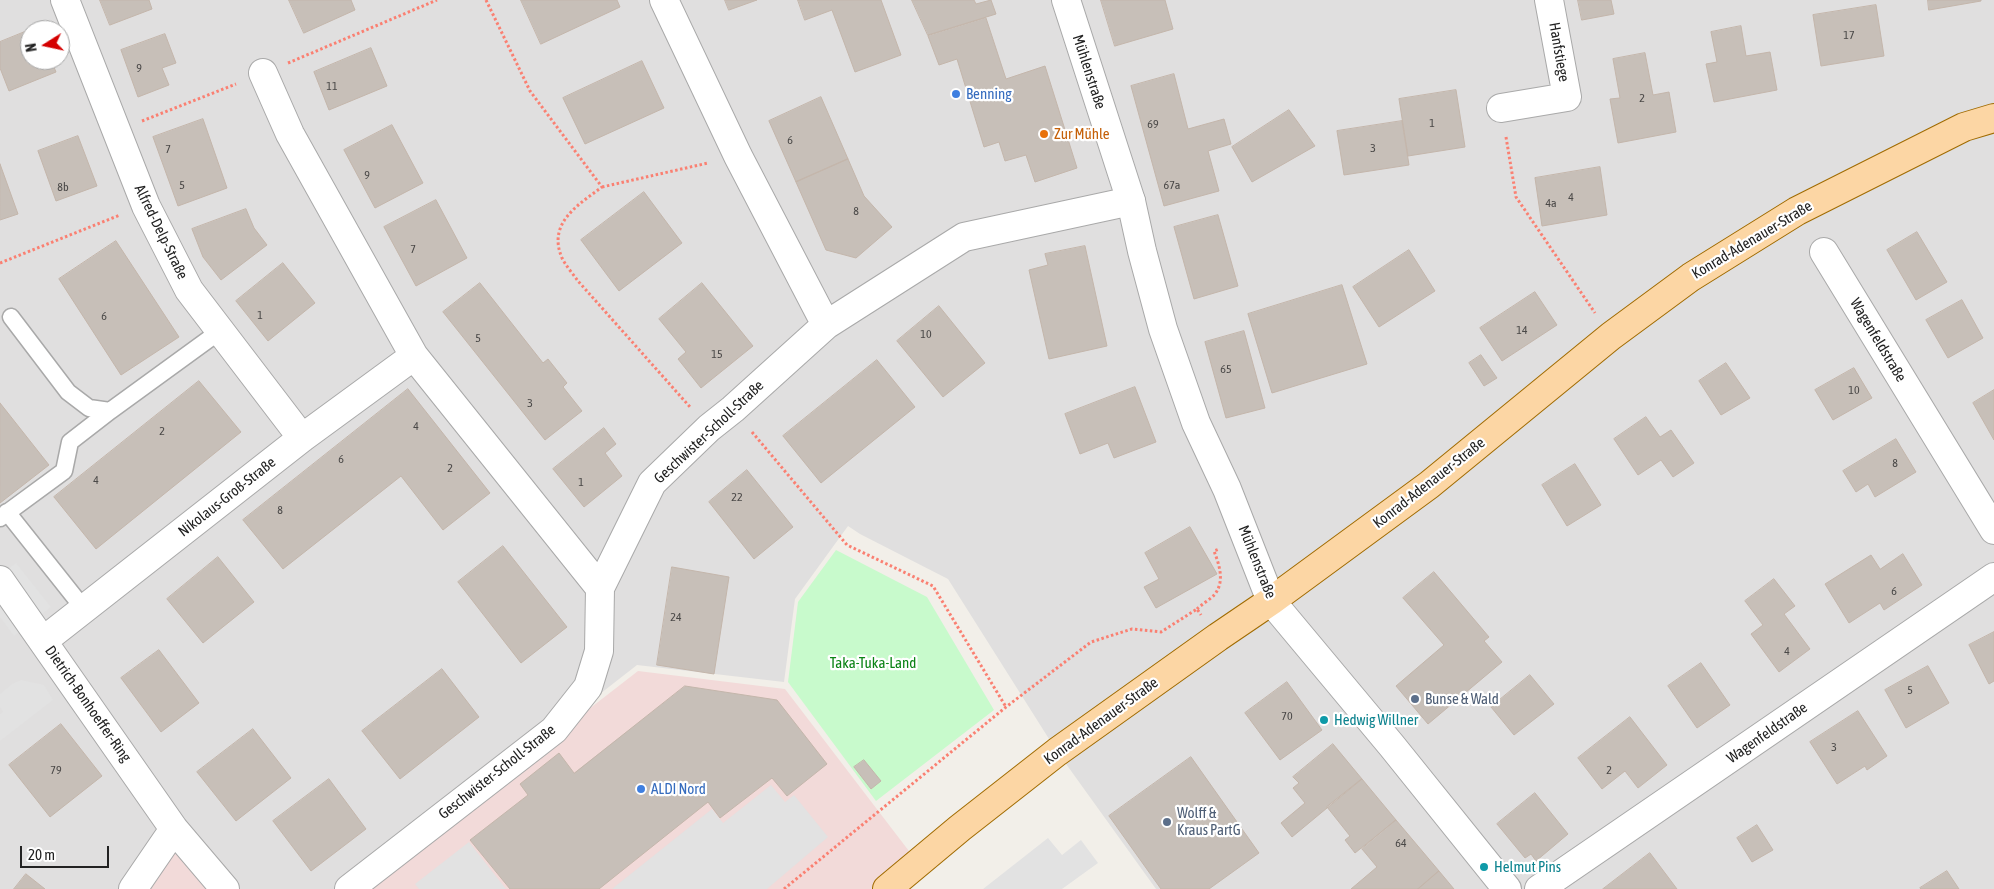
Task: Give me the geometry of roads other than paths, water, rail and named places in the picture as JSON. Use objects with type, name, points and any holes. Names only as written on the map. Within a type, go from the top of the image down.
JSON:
[{"type":"main road","name":"Konrad-Adenauer-Straße","points":[[887,889],[960,828],[1057,752],[1271,601],[1429,485],[1610,336],[1691,277],[1797,211],[1964,127],[1994,118]]},
{"type":"street","name":"Alfred-Delp-Straße","points":[[66,0],[146,206],[189,290],[302,438]]},
{"type":"street","points":[[664,0],[738,156],[826,325]]},
{"type":"street","name":"Mühlenstraße","points":[[1066,0],[1131,201],[1163,329],[1196,423],[1246,535],[1271,601],[1507,889]]},
{"type":"street","name":"Hanfstiege","points":[[1501,108],[1567,97],[1549,0]]},
{"type":"street","points":[[263,73],[290,134],[414,356],[600,588]]},
{"type":"street","name":"Geschwister-Scholl-Straße","points":[[349,889],[554,730],[588,687],[599,651],[600,588],[652,483],[708,428],[733,409],[826,325],[964,238],[1131,201]]},
{"type":"street","name":"Wagenfeldstraße","points":[[1824,252],[1994,530]]},
{"type":"street","name":"Nikolaus-Groß-Straße","points":[[43,641],[302,438],[414,356]]},
{"type":"street","name":"Wagenfeldstraße","points":[[1540,889],[1994,577]]},
{"type":"street","name":"Dietrich-Bonhoeffer-Ring","points":[[0,580],[174,829],[225,889]]},
{"type":"street","points":[[133,889],[174,829]]},
{"type":"lane","points":[[11,316],[68,392],[89,408],[110,411]]},
{"type":"lane","points":[[84,608],[4,515],[64,471],[70,442],[220,331]]},
{"type":"place","name":"Benning","points":[[956,94]]},
{"type":"place","name":"Zur Mühle","points":[[1044,134]]},
{"type":"place","name":"Bunse & Wald","points":[[1415,699]]},
{"type":"place","name":"Hedwig Willner","points":[[1324,720]]},
{"type":"place","name":"ALDI Nord","points":[[641,789]]},
{"type":"place","name":"Wolff & Kraus PartG","points":[[1167,822]]},
{"type":"place","name":"Helmut Pins","points":[[1484,867]]},
{"type":"park label","name":"Taka-Tuka-Land","points":[[873,663]]}]
